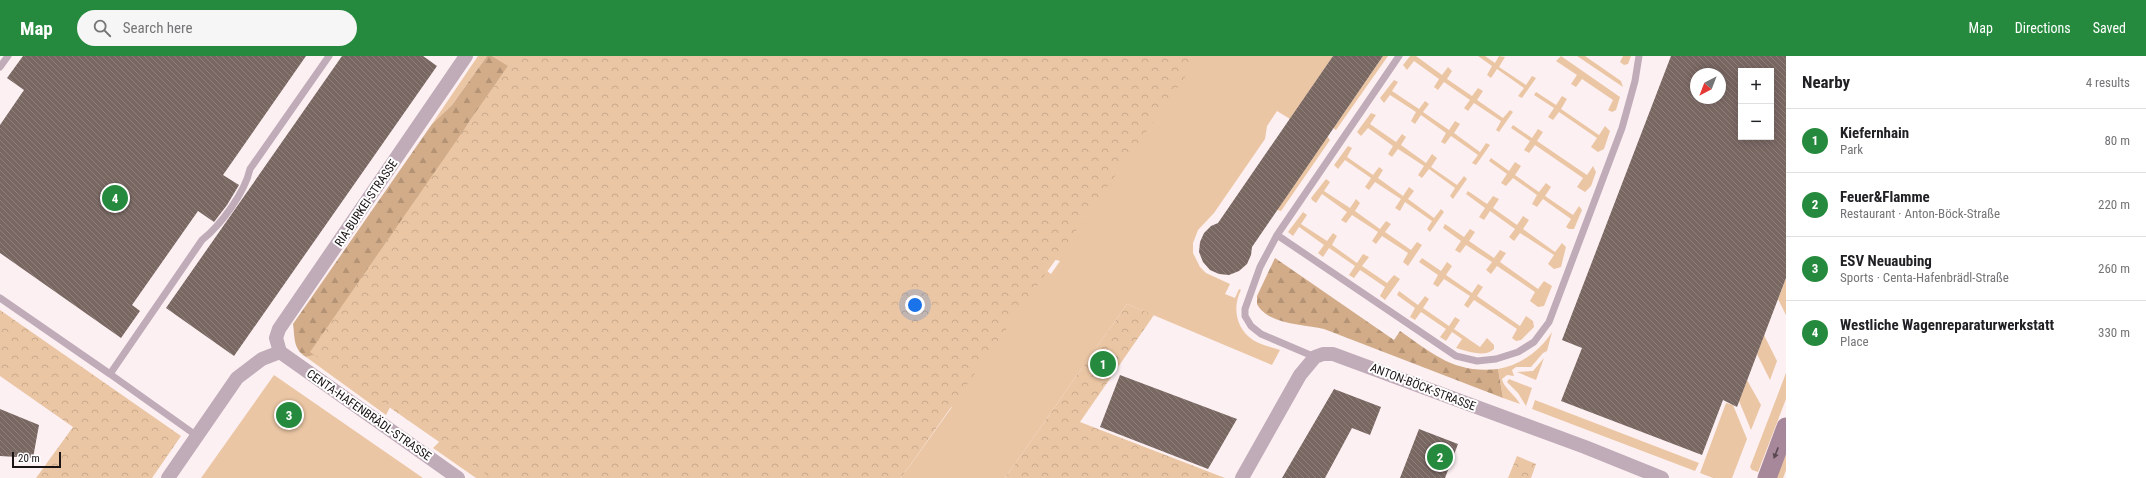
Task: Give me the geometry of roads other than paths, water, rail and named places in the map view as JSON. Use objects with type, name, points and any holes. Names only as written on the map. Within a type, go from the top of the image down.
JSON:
[{"type":"main road","points":[[1767,478],[1786,427]]},
{"type":"street","name":"RIA-BURKEI-STRASSE","points":[[280,352],[276,338],[279,328],[466,56]]},
{"type":"street","points":[[168,478],[238,378],[262,359],[280,352]]},
{"type":"street","name":"CENTA-HAFENBRÄDL-STRASSE","points":[[280,352],[458,478]]},
{"type":"street","name":"ANTON-BÖCK-STRASSE","points":[[1315,357],[1323,354],[1333,354],[1585,447],[1662,478]]},
{"type":"street","points":[[1242,478],[1300,375],[1315,357]]},
{"type":"lane","points":[[0,68],[8,56]]},
{"type":"lane","points":[[110,374],[202,240],[218,225],[247,182],[250,169],[329,56]]},
{"type":"lane","points":[[1315,357],[1261,334],[1251,326],[1245,316],[1245,309],[1260,267],[1276,235],[1399,56]]},
{"type":"lane","points":[[1276,235],[1435,344],[1456,356],[1477,361],[1496,359],[1518,352],[1534,342],[1549,322],[1622,128],[1635,81],[1639,56]]},
{"type":"lane","points":[[0,298],[197,436]]},
{"type":"place","name":"Westliche Wagenreparaturwerkstatt","points":[[115,198]]},
{"type":"place","name":"Kiefernhain","points":[[1103,364]]},
{"type":"place","name":"ESV Neuaubing","points":[[289,415]]},
{"type":"place","name":"Feuer&Flamme","points":[[1440,457]]}]
